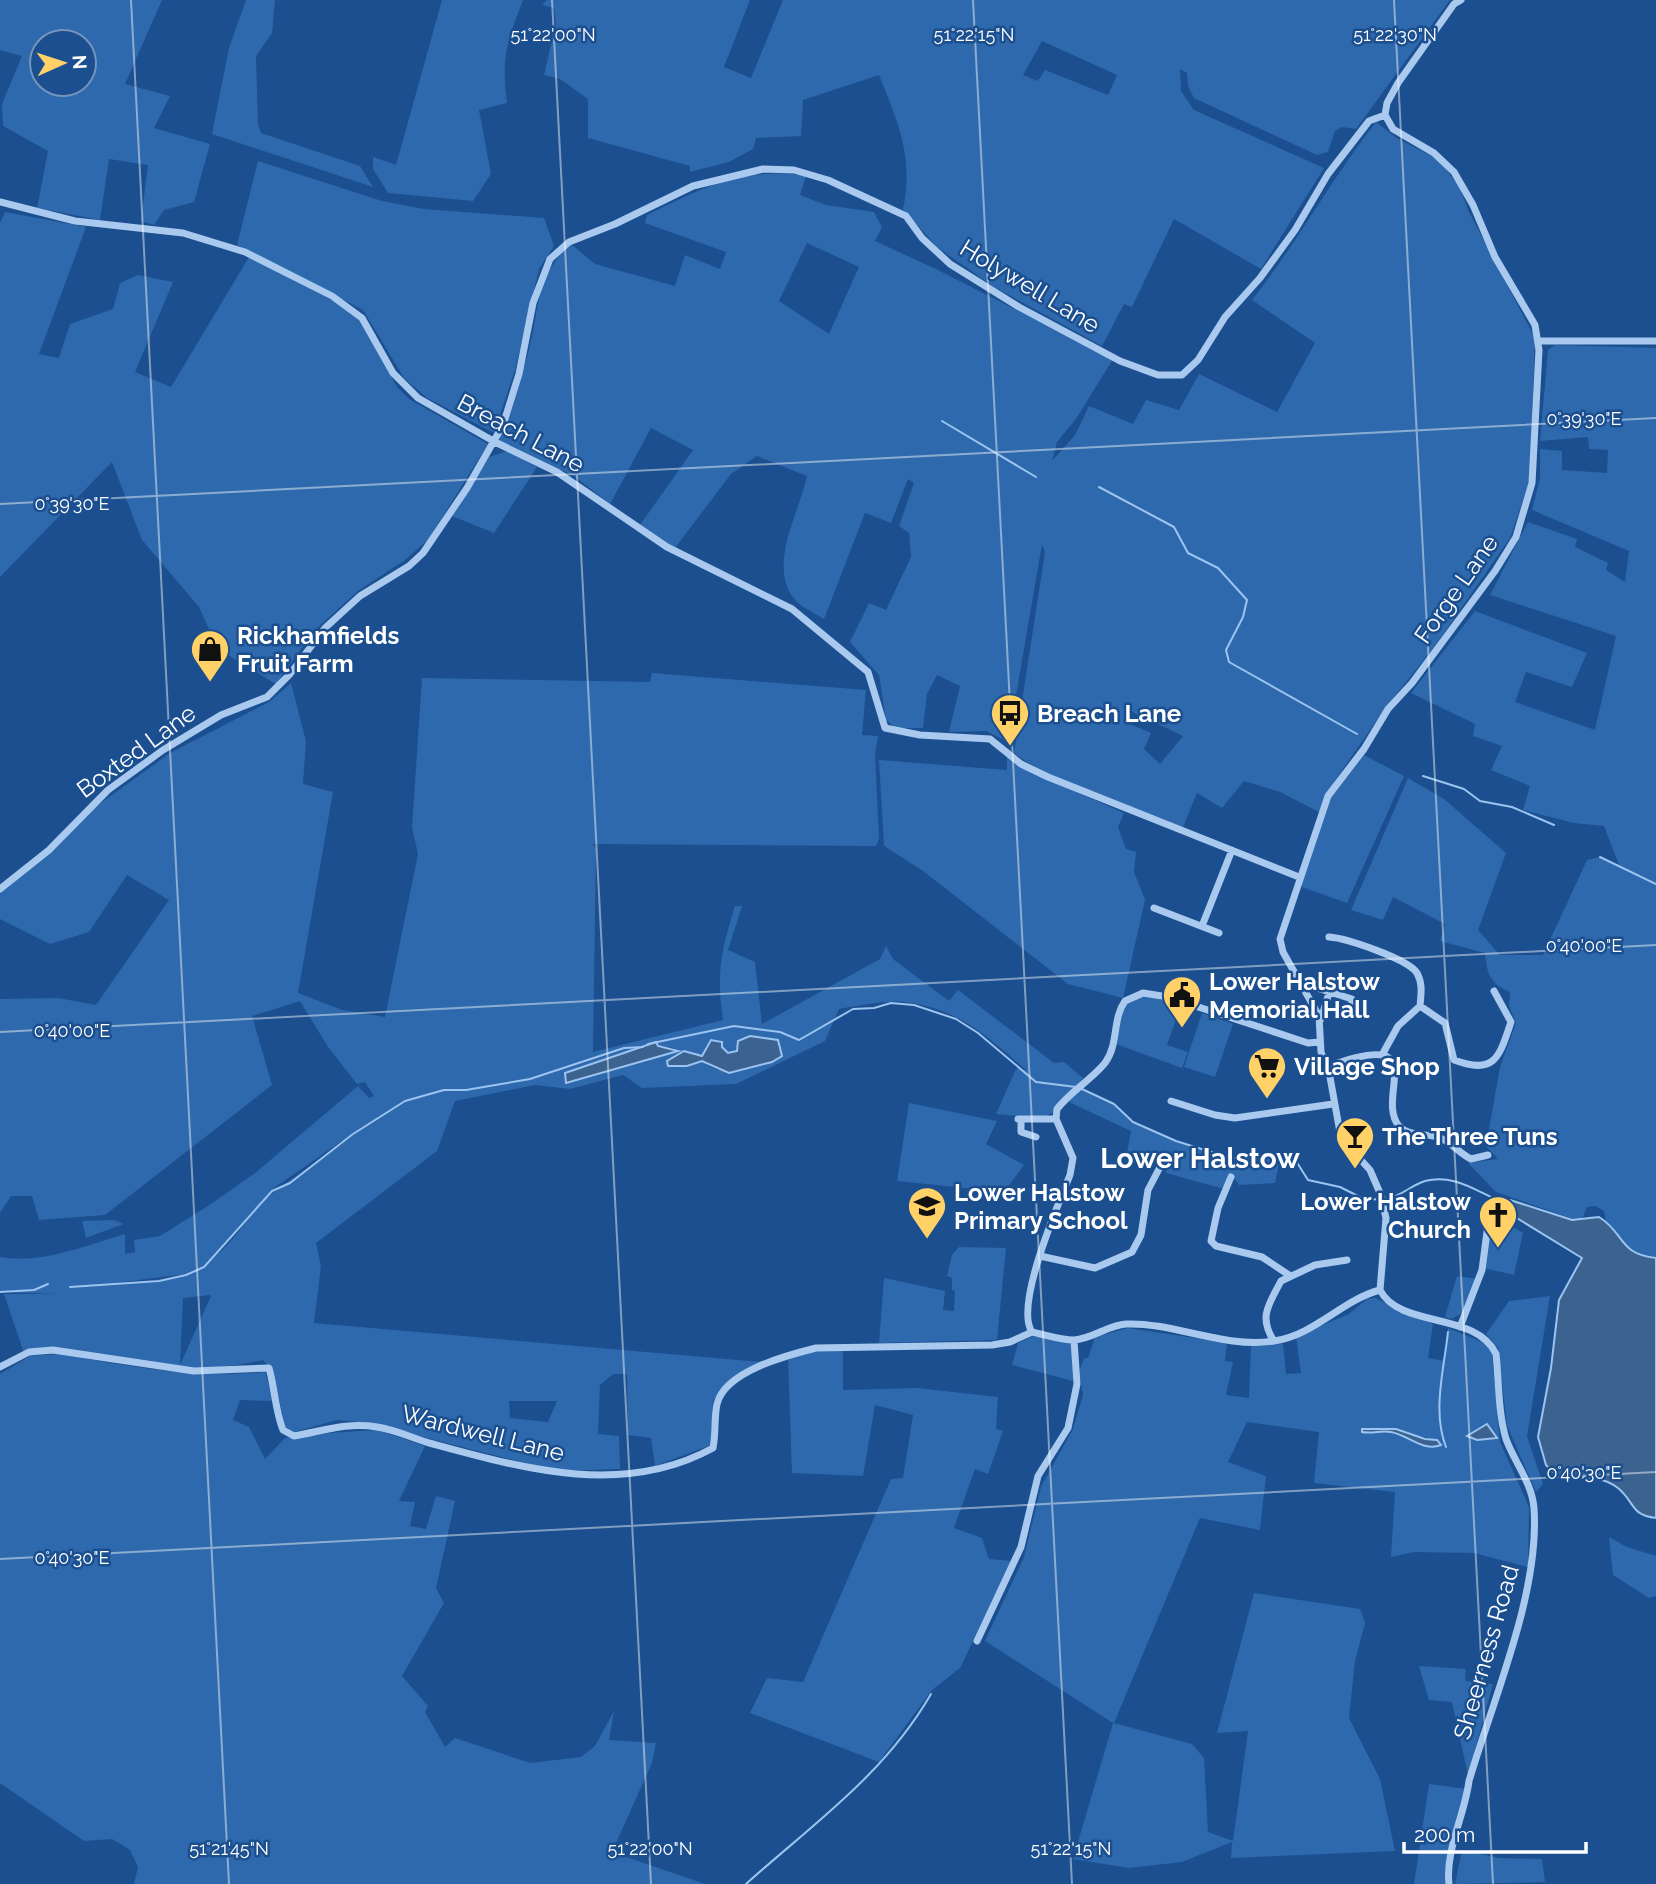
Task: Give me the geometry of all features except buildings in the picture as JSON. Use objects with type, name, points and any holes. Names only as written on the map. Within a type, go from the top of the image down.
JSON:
[{"type":"street","points":[[1385,115],[1387,103],[1398,83],[1454,4],[1461,0]]},
{"type":"street","name":"Forge Lane","points":[[1320,1023],[1304,984],[1284,954],[1280,941],[1328,796],[1364,749],[1388,709],[1467,612],[1516,537],[1534,474],[1539,341],[1535,325],[1495,257],[1462,183],[1444,161],[1395,131],[1385,115]]},
{"type":"street","name":"Holywell Lane","points":[[495,442],[519,374],[527,325],[542,273],[556,251],[693,186],[763,169],[802,172],[906,216],[922,238],[950,264],[1019,307],[1130,365],[1158,375],[1182,375],[1198,360],[1225,317],[1296,230],[1328,174],[1363,128],[1371,118],[1385,115]]},
{"type":"street","name":"Breach Lane","points":[[0,202],[75,222],[183,233],[245,252],[351,307],[370,330],[404,387],[418,398],[495,442],[557,472],[667,547],[792,609],[868,672],[885,728],[920,735],[979,736],[990,739],[1021,764],[1048,777],[1299,877]]},
{"type":"street","points":[[1539,341],[1656,341]]},
{"type":"street","name":"Boxted Lane","points":[[0,888],[49,850],[108,790],[163,750],[215,719],[267,697],[325,628],[360,596],[409,566],[423,552],[495,442]]},
{"type":"street","points":[[1202,926],[1232,849]]},
{"type":"street","points":[[1154,908],[1220,933]]},
{"type":"street","points":[[1329,937],[1355,942],[1415,970],[1421,982],[1420,1006],[1398,1026],[1382,1055]]},
{"type":"street","points":[[1304,984],[1352,999],[1351,1007]]},
{"type":"street","points":[[1420,1006],[1445,1023],[1454,1060],[1485,1067],[1494,1062],[1511,1022],[1494,991]]},
{"type":"street","points":[[1075,1344],[1032,1332],[1027,1325],[1027,1309],[1040,1256],[1070,1175],[1073,1158],[1056,1119],[1057,1109],[1105,1062],[1115,1041],[1122,1004],[1141,993],[1173,998],[1308,1043],[1320,1042]]},
{"type":"street","points":[[1075,1344],[1085,1337],[1125,1324],[1154,1326],[1215,1339],[1275,1341],[1317,1325],[1360,1297],[1380,1290],[1386,1227],[1384,1206],[1370,1170],[1341,1138],[1320,1042],[1320,1023],[1329,993]]},
{"type":"street","points":[[1327,1067],[1366,1054],[1382,1055],[1391,1062],[1396,1075],[1393,1109],[1398,1125],[1406,1132],[1441,1138],[1471,1160],[1488,1155]]},
{"type":"street","points":[[1171,1101],[1214,1115],[1235,1118],[1333,1104]]},
{"type":"street","points":[[1036,1137],[1021,1132],[1019,1120],[1056,1119]]},
{"type":"street","points":[[1040,1256],[1095,1268],[1132,1252],[1140,1235],[1148,1190],[1158,1168]]},
{"type":"street","points":[[1231,1177],[1218,1208],[1212,1241],[1216,1245],[1262,1257],[1289,1275]]},
{"type":"street","points":[[1460,1327],[1482,1270],[1490,1209]]},
{"type":"street","points":[[1275,1341],[1265,1327],[1266,1314],[1281,1280],[1323,1262],[1347,1260]]},
{"type":"street","name":"Sheerness Road","points":[[1380,1290],[1401,1307],[1486,1339],[1496,1354],[1505,1436],[1529,1489],[1534,1508],[1533,1556],[1512,1644],[1469,1781],[1467,1804],[1452,1852],[1449,1884]]},
{"type":"street","name":"Wardwell Lane","points":[[0,1367],[29,1352],[53,1350],[194,1371],[269,1368],[275,1390],[277,1415],[283,1430],[294,1436],[325,1427],[377,1426],[495,1460],[575,1476],[636,1474],[681,1462],[713,1448],[718,1403],[723,1392],[746,1372],[793,1354],[816,1348],[992,1345],[1010,1342],[1032,1332]]},
{"type":"street","points":[[977,1641],[1021,1546],[1038,1476],[1068,1428],[1077,1384],[1075,1344]]},
{"type":"shaded area","points":[[0,0],[162,0],[125,84],[170,96],[154,128],[210,144],[194,202],[164,210],[154,225],[141,221],[148,165],[109,159],[100,220],[37,208],[48,151],[3,126],[2,104],[22,56],[0,50]]},
{"type":"shaded area","points":[[246,0],[275,0],[272,33],[256,56],[258,125],[261,133],[360,166],[373,187],[212,134],[229,48]]},
{"type":"shaded area","points":[[442,0],[523,0],[505,61],[507,103],[479,110],[491,174],[473,201],[388,193],[373,169],[373,157],[396,165]]},
{"type":"shaded area","points":[[547,0],[750,0],[724,67],[751,78],[783,0],[1450,0],[1356,129],[1342,127],[1335,131],[1328,152],[1317,155],[1194,98],[1188,86],[1187,73],[1180,69],[1181,91],[1194,110],[1324,168],[1261,269],[1174,219],[1132,307],[1124,304],[1102,346],[994,287],[937,247],[903,209],[907,173],[905,156],[898,124],[879,75],[803,100],[801,136],[756,138],[753,149],[729,162],[690,172],[690,166],[588,138],[588,99],[560,79],[544,75],[556,24],[554,8],[542,5]],"holes":[[[1042,41],[1117,75],[1108,95],[1045,70],[1038,81],[1023,75]]]},
{"type":"shaded area","points":[[1376,122],[1398,139],[1438,159],[1459,186],[1469,212],[1535,338],[1530,480],[1510,538],[1435,646],[1386,707],[1327,792],[1319,812],[1280,792],[1244,781],[1222,808],[1197,793],[1183,827],[1072,785],[1031,765],[1014,753],[1045,552],[1042,544],[1008,742],[986,731],[949,732],[960,686],[937,675],[927,694],[923,728],[896,728],[886,720],[879,675],[850,642],[869,603],[886,610],[911,557],[909,533],[899,526],[914,483],[908,479],[891,523],[865,513],[824,619],[796,601],[788,588],[784,573],[787,540],[807,476],[757,456],[731,474],[675,548],[640,525],[693,450],[651,428],[610,504],[574,476],[499,440],[527,357],[544,283],[559,257],[571,244],[595,264],[675,286],[685,255],[720,269],[726,252],[645,223],[647,215],[705,188],[762,174],[806,176],[800,195],[826,205],[874,212],[882,227],[875,241],[1113,359],[1076,419],[1057,442],[1052,461],[1075,435],[1089,406],[1133,424],[1146,400],[1179,410],[1199,374],[1277,412],[1315,343],[1252,300]],"holes":[[[807,243],[859,267],[829,334],[779,301]],[[1128,710],[1183,736],[1160,764],[1144,749],[1151,733],[1123,721]]]},
{"type":"shaded area","points":[[258,161],[382,201],[424,209],[544,218],[554,246],[539,269],[515,370],[494,433],[427,398],[404,378],[363,310],[237,245]]},
{"type":"shaded area","points":[[5,212],[86,227],[39,354],[59,358],[70,324],[113,309],[120,283],[138,275],[173,282],[135,372],[171,387],[249,257],[335,302],[360,320],[397,387],[409,399],[488,444],[428,540],[405,560],[358,591],[314,631],[276,684],[218,649],[199,607],[142,540],[112,462],[0,577],[0,223]]},
{"type":"shaded area","points":[[1555,345],[1656,348],[1656,1319],[1525,1207],[1503,1203],[1517,1201],[1573,1219],[1496,1192],[1468,1163],[1498,1159],[1486,1146],[1500,1067],[1516,1023],[1509,1006],[1510,992],[1494,982],[1487,967],[1485,953],[1440,941],[1445,924],[1393,897],[1383,920],[1351,910],[1408,778],[1444,799],[1506,853],[1478,930],[1500,955],[1543,955],[1587,860],[1600,857],[1619,865],[1604,826],[1574,823],[1523,810],[1530,786],[1491,770],[1502,746],[1473,736],[1475,724],[1411,693],[1475,611],[1587,653],[1572,687],[1526,672],[1515,702],[1595,730],[1616,636],[1490,595],[1528,522],[1577,539],[1575,547],[1608,563],[1606,570],[1625,582],[1629,551],[1532,510],[1540,478],[1540,449],[1562,451],[1562,470],[1607,473],[1608,450],[1589,449],[1588,437],[1540,441],[1548,350]],"holes":[[[1595,1206],[1604,1211],[1606,1221],[1593,1216],[1582,1219],[1587,1207]]]},
{"type":"shaded area","points":[[507,451],[537,467],[494,533],[452,516],[489,457]]},
{"type":"shaded area","points":[[652,673],[866,690],[862,735],[878,736],[875,755],[879,839],[876,846],[593,844],[596,848],[593,1052],[723,1020],[720,975],[723,949],[735,906],[742,906],[728,950],[755,962],[762,1024],[880,959],[886,946],[893,959],[949,1001],[958,990],[1054,1063],[1064,1062],[1083,1078],[1054,1112],[1041,1118],[996,1114],[1016,1069],[1026,1070],[971,1026],[940,1011],[904,1002],[839,1009],[825,1041],[736,1084],[642,1088],[623,1075],[570,1089],[535,1085],[455,1101],[437,1151],[316,1243],[321,1266],[314,1323],[761,1362],[723,1388],[713,1401],[711,1445],[655,1466],[651,1438],[628,1435],[627,1374],[613,1374],[600,1385],[598,1434],[619,1436],[620,1469],[556,1471],[368,1423],[337,1420],[294,1432],[285,1427],[273,1372],[263,1360],[220,1367],[187,1368],[81,1351],[43,1350],[24,1353],[4,1294],[59,1294],[0,1292],[0,1257],[16,1259],[48,1256],[125,1234],[125,1254],[135,1252],[134,1240],[160,1236],[211,1204],[255,1173],[358,1086],[369,1098],[374,1096],[365,1082],[357,1084],[328,1047],[300,1001],[252,1016],[272,1085],[105,1215],[39,1220],[32,1196],[11,1196],[0,1213],[0,999],[58,998],[96,1005],[169,900],[127,875],[89,932],[50,944],[0,919],[0,893],[59,845],[83,816],[170,753],[269,702],[291,683],[306,741],[303,784],[333,792],[298,993],[342,1010],[385,1017],[418,854],[412,827],[422,678],[650,682]],"holes":[[[757,1037],[762,1038],[772,1062],[728,1071],[711,1067],[702,1061],[686,1066],[669,1066],[684,1051],[702,1057],[707,1044],[722,1047],[728,1053],[737,1051],[738,1045]],[[656,1042],[658,1046],[674,1048],[673,1053],[566,1083],[565,1073]],[[365,1125],[261,1202],[271,1190]],[[255,1209],[227,1245],[207,1262]],[[183,1274],[141,1282],[116,1283]],[[210,1295],[211,1296],[180,1365],[183,1298]],[[509,1401],[557,1401],[548,1422],[510,1418]]]},
{"type":"shaded area","points":[[1007,754],[1022,768],[1124,813],[1118,827],[1126,849],[1136,852],[1134,872],[1145,900],[1123,998],[1068,984],[923,871],[884,846],[879,760],[1007,770]]},
{"type":"shaded area","points":[[1364,755],[1404,776],[1347,903],[1299,886],[1328,802]]},
{"type":"shaded area","points":[[1145,996],[1175,1003],[1173,1012],[1178,1014],[1167,1045],[1188,1052],[1182,1068],[1116,1044],[1121,1011],[1128,1001]]},
{"type":"shaded area","points":[[1202,1013],[1233,1024],[1215,1077],[1184,1067]]},
{"type":"shaded area","points":[[750,1036],[778,1040],[782,1056],[772,1062],[729,1073],[702,1061],[687,1066],[668,1066],[667,1061],[684,1051],[702,1056],[711,1040],[722,1042],[722,1047],[728,1053],[737,1051],[738,1041]]},
{"type":"shaded area","points":[[656,1042],[658,1046],[678,1051],[566,1083],[565,1073]]},
{"type":"shaded area","points":[[1082,1089],[1114,1104],[1133,1122],[1176,1141],[1227,1157],[1244,1159],[1272,1156],[1280,1160],[1275,1183],[1239,1185],[1234,1178],[1224,1189],[1166,1173],[1165,1165],[1160,1161],[1150,1163],[1126,1157],[1131,1131],[1071,1103],[1069,1101]]},
{"type":"shaded area","points":[[909,1103],[997,1121],[986,1144],[1024,1165],[1004,1192],[897,1181]]},
{"type":"shaded area","points":[[1510,1200],[1572,1220],[1599,1217],[1628,1247],[1644,1256],[1656,1258],[1656,1518],[1637,1511],[1623,1493],[1611,1484],[1589,1478],[1558,1477],[1546,1465],[1538,1437],[1551,1368],[1559,1300],[1582,1258],[1502,1209],[1503,1203]]},
{"type":"shaded area","points":[[1490,1213],[1523,1233],[1514,1275],[1484,1268]]},
{"type":"shaded area","points":[[114,1220],[123,1224],[86,1238],[82,1221]]},
{"type":"shaded area","points":[[959,1247],[1006,1248],[997,1340],[879,1343],[884,1278],[945,1291],[943,1310],[954,1311],[955,1291],[952,1290],[952,1278],[947,1276],[952,1255]]},
{"type":"shaded area","points":[[1457,1276],[1478,1279],[1465,1312],[1451,1319],[1445,1317]]},
{"type":"shaded area","points":[[1550,1296],[1527,1436],[1543,1484],[1536,1492],[1507,1426],[1498,1348],[1486,1334],[1509,1301]]},
{"type":"shaded area","points":[[1375,1298],[1433,1324],[1428,1358],[1445,1361],[1448,1328],[1487,1344],[1492,1354],[1500,1442],[1529,1507],[1528,1567],[1474,1553],[1414,1552],[1391,1557],[1395,1492],[1314,1483],[1319,1432],[1247,1422],[1228,1462],[1266,1476],[1260,1530],[1200,1518],[1114,1723],[1192,1744],[1204,1758],[1208,1832],[1233,1841],[1248,1731],[1217,1733],[1254,1593],[1360,1609],[1365,1623],[1355,1661],[1349,1718],[1380,1779],[1395,1851],[1231,1858],[1232,1842],[1182,1862],[1129,1868],[1073,1859],[1113,1723],[985,1641],[1024,1557],[1041,1487],[1073,1429],[1083,1395],[1079,1372],[1084,1358],[1088,1358],[1095,1337],[1128,1328],[1227,1343],[1225,1361],[1233,1362],[1226,1395],[1249,1398],[1251,1346],[1283,1344],[1286,1374],[1301,1373],[1296,1336],[1349,1314],[1367,1299]],"holes":[[[1382,1428],[1437,1440],[1437,1447],[1426,1446],[1390,1432],[1363,1429]]]},
{"type":"shaded area","points":[[1034,1336],[1072,1341],[1073,1381],[1012,1365],[1018,1343]]},
{"type":"shaded area","points":[[824,1350],[843,1351],[843,1390],[917,1388],[998,1397],[996,1429],[1003,1431],[988,1474],[975,1469],[954,1528],[982,1538],[989,1559],[1012,1561],[960,1668],[932,1690],[879,1762],[750,1713],[767,1678],[803,1682],[891,1479],[903,1478],[913,1415],[875,1405],[863,1476],[792,1473],[788,1356]]},
{"type":"shaded area","points":[[59,1354],[186,1372],[265,1372],[274,1401],[240,1400],[233,1420],[249,1427],[265,1459],[285,1438],[327,1433],[377,1430],[425,1446],[399,1501],[415,1502],[410,1526],[426,1529],[436,1496],[455,1501],[436,1588],[444,1603],[402,1676],[428,1706],[425,1712],[445,1747],[455,1738],[530,1763],[581,1757],[595,1746],[614,1711],[609,1740],[656,1743],[652,1763],[612,1852],[705,1884],[134,1884],[138,1867],[130,1850],[112,1839],[84,1841],[0,1783],[0,1374],[30,1356]]},
{"type":"shaded area","points":[[1487,1424],[1497,1438],[1477,1440],[1467,1436]]},
{"type":"shaded area","points":[[1362,1429],[1396,1429],[1425,1439],[1437,1440],[1441,1445],[1422,1445],[1391,1432],[1362,1432]]},
{"type":"shaded area","points":[[1609,1537],[1627,1547],[1656,1556],[1656,1596],[1649,1598],[1613,1575]]},
{"type":"shaded area","points":[[1419,1666],[1466,1669],[1465,1681],[1493,1684],[1468,1775],[1452,1702],[1429,1700]]},
{"type":"shaded area","points":[[1429,1784],[1466,1789],[1449,1851],[1445,1884],[1414,1884]]},
{"type":"shaded area","points":[[1462,1850],[1499,1858],[1542,1859],[1545,1882],[1455,1884]]},
{"type":"waterway","points":[[942,421],[1036,477]]},
{"type":"waterway","points":[[1099,487],[1174,527],[1188,553],[1218,568],[1247,600],[1243,617],[1226,650],[1229,662],[1357,734]]},
{"type":"waterway","points":[[1423,776],[1464,789],[1480,801],[1512,807],[1554,825]]},
{"type":"waterway","points":[[1600,857],[1656,884]]},
{"type":"waterway","points":[[648,1044],[734,1026],[780,1032],[799,1040],[853,1009],[874,1008],[891,1003],[914,1005],[956,1019],[978,1033],[1036,1082],[1076,1087]]},
{"type":"waterway","points":[[70,1287],[159,1281],[186,1275],[204,1267],[272,1191],[290,1183],[353,1134],[405,1101],[444,1090],[466,1090],[530,1079],[624,1048],[643,1047]]},
{"type":"waterway","points":[[1082,1089],[1114,1104],[1133,1122],[1176,1141],[1227,1157],[1243,1159],[1272,1156],[1296,1161],[1308,1180],[1340,1187],[1366,1200],[1380,1199]]},
{"type":"waterway","points":[[1385,1199],[1425,1181],[1436,1179],[1466,1185],[1503,1202]]},
{"type":"waterway","points":[[0,1292],[34,1290],[48,1284]]},
{"type":"waterway","points":[[1446,1447],[1439,1405],[1448,1332]]},
{"type":"waterway","points":[[746,1884],[870,1774],[912,1723],[931,1694]]},
{"type":"place","name":"Rickhamfields Fruit Farm","points":[[210,683]]},
{"type":"place","name":"Breach Lane","points":[[1010,747]]},
{"type":"place","name":"Lower Halstow Memorial Hall","points":[[1182,1029]]},
{"type":"place","name":"Village Shop","points":[[1267,1100]]},
{"type":"place","name":"The Three Tuns","points":[[1355,1170]]},
{"type":"place","name":"Lower Halstow Primary School","points":[[927,1240]]},
{"type":"place","name":"Lower Halstow Church","points":[[1498,1249]]},
{"type":"district","name":"Lower Halstow","points":[[1200,1158]]}]
